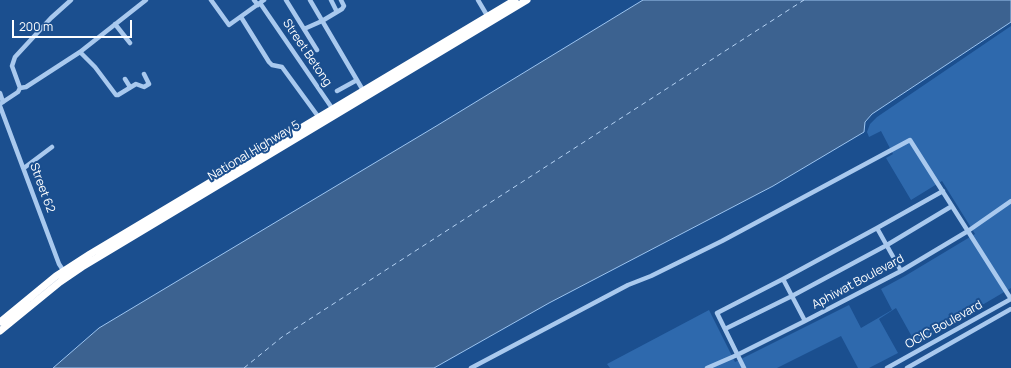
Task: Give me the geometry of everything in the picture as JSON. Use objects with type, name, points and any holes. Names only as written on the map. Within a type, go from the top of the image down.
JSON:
[{"type":"highway","name":"National Highway 5","points":[[365,94],[515,0]]},
{"type":"highway","name":"National Highway 5","points":[[0,322],[66,274],[334,112],[527,0]]},
{"type":"highway","name":"National Highway 5","points":[[0,331],[66,274]]},
{"type":"street","points":[[20,88],[12,66],[15,57],[51,18],[71,0]]},
{"type":"street","points":[[1,104],[18,92],[20,88],[26,87],[80,52],[146,0]]},
{"type":"street","points":[[211,0],[229,25],[261,3]]},
{"type":"street","name":"Street Betong","points":[[254,0],[261,3],[334,112]]},
{"type":"street","points":[[286,0],[317,50]]},
{"type":"street","points":[[310,0],[365,94]]},
{"type":"street","points":[[331,0],[337,12]]},
{"type":"street","points":[[304,29],[322,21],[342,9],[344,6],[341,0]]},
{"type":"street","points":[[478,0],[488,17]]},
{"type":"street","points":[[241,17],[269,62],[272,65],[282,67],[321,120]]},
{"type":"street","points":[[115,24],[130,43]]},
{"type":"street","points":[[80,52],[95,67],[116,95],[136,84],[144,87],[149,84],[144,74]]},
{"type":"street","points":[[125,79],[130,87]]},
{"type":"street","points":[[337,91],[357,80]]},
{"type":"street","name":"Street 62","points":[[0,93],[1,104],[59,264],[66,274]]},
{"type":"street","points":[[471,368],[628,285],[651,276],[722,241],[910,140],[1011,299]]},
{"type":"street","points":[[24,168],[52,147]]},
{"type":"street","points":[[744,368],[717,313],[783,279],[943,191]]},
{"type":"street","name":"Aphiwat Boulevard","points":[[707,368],[737,355],[805,321],[902,270],[968,231],[1011,201]]},
{"type":"street","points":[[725,329],[792,296],[887,245],[952,206]]},
{"type":"street","points":[[877,228],[902,270]]},
{"type":"street","points":[[783,279],[805,321]]},
{"type":"street","name":"OCIC Boulevard","points":[[887,368],[1011,299]]},
{"type":"street","name":"OCIC Boulevard","points":[[907,368],[1011,309]]},
{"type":"shaded area","points":[[643,0],[1011,0],[1011,22],[872,114],[865,122],[864,132],[773,186],[549,303],[434,368],[53,368],[99,328]]},
{"type":"shaded area","points":[[1011,26],[1011,288],[916,344],[896,308],[879,319],[898,353],[869,368],[858,368],[841,336],[777,368],[610,368],[607,364],[709,310],[735,362],[849,305],[861,328],[892,310],[881,289],[975,234],[942,181],[911,200],[886,158],[893,154],[881,131],[869,137],[867,132],[870,124],[877,117]]},
{"type":"ferry route","points":[[244,368],[282,337],[804,0]]}]
